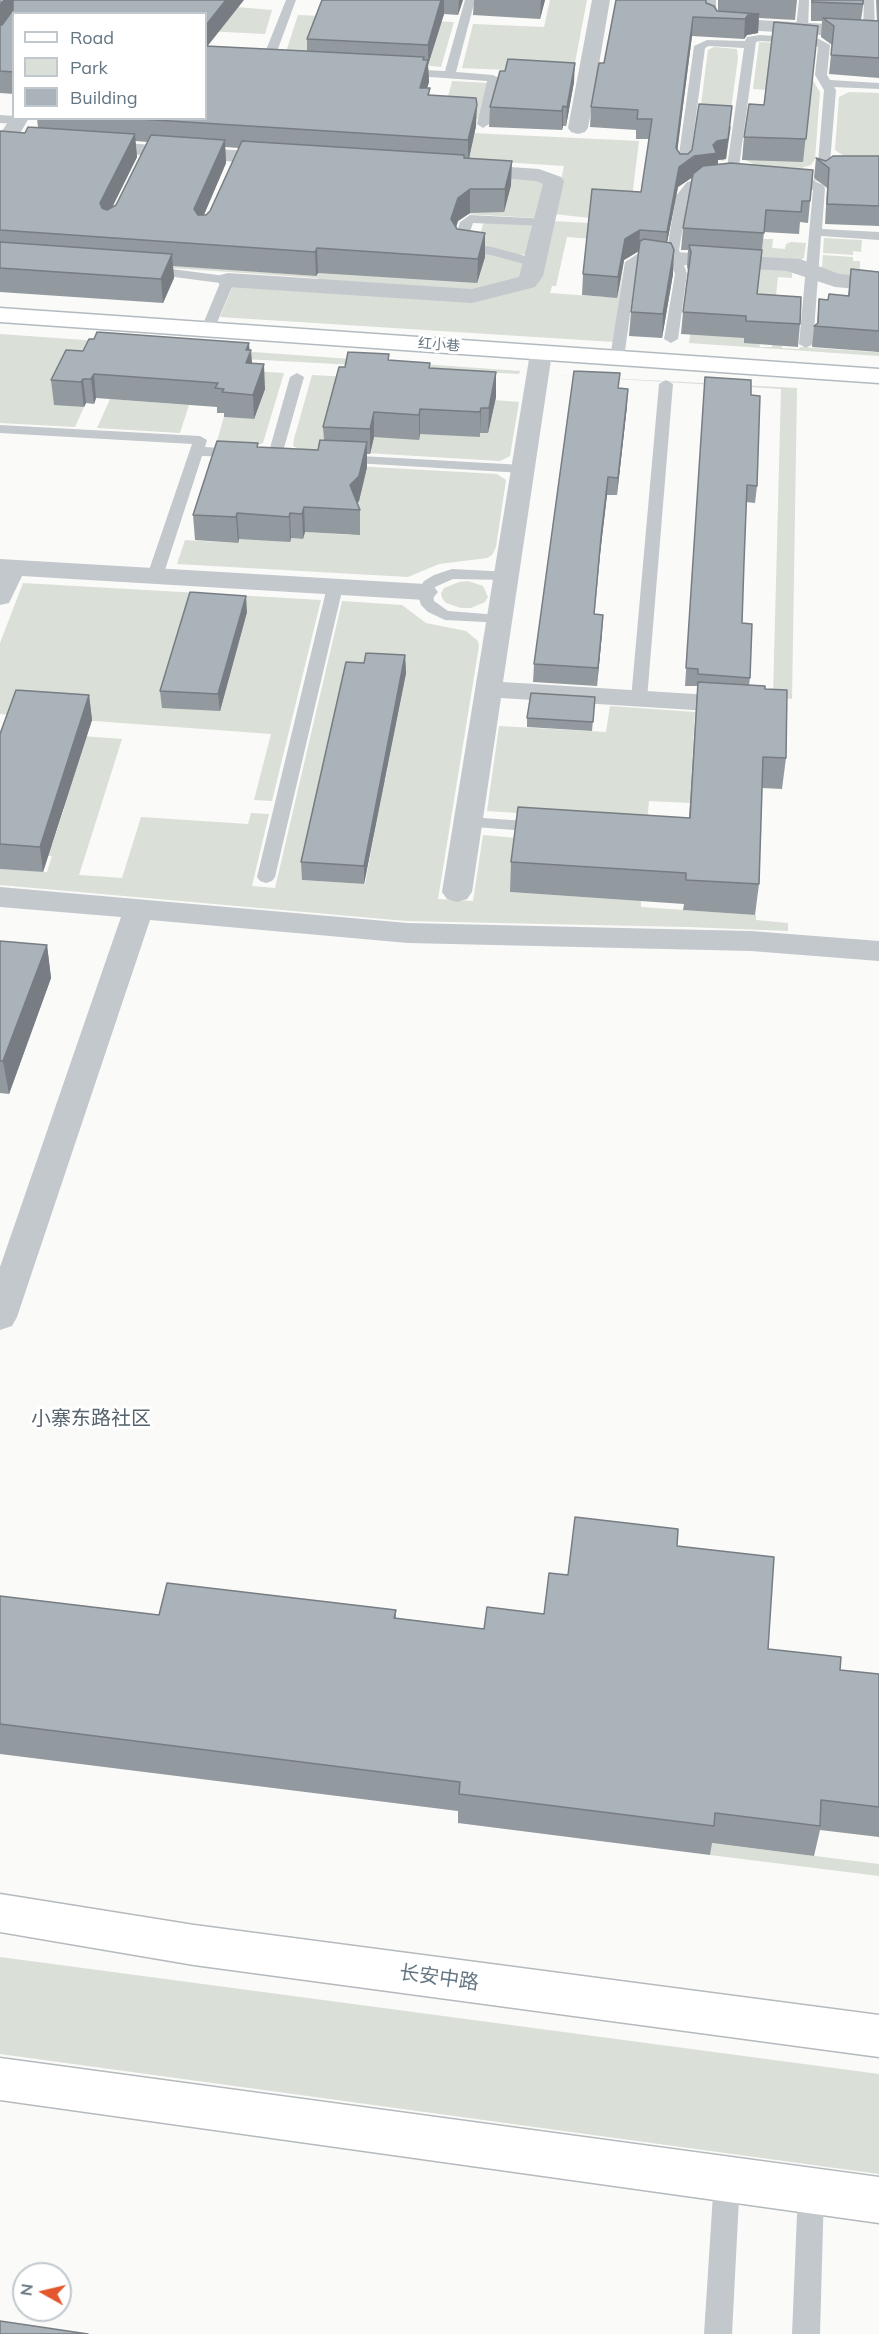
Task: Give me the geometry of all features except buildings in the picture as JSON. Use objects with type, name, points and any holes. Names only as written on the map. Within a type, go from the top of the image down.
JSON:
[{"type":"main road","name":"红小巷","points":[[0,315],[879,376]]},
{"type":"main road","name":"长安中路","points":[[0,1913],[205,1947],[879,2036]]},
{"type":"main road","points":[[0,2079],[879,2200]]},
{"type":"street","points":[[578,128],[601,0]]},
{"type":"street","points":[[723,24],[874,32]]},
{"type":"street","points":[[13,120],[3,146],[30,143]]},
{"type":"street","points":[[77,146],[146,155],[236,161],[296,160]]},
{"type":"street","points":[[749,172],[823,172],[845,167]]},
{"type":"street","points":[[228,280],[472,296],[527,282],[532,276],[555,184],[551,178],[540,175],[447,169]]},
{"type":"street","points":[[675,259],[787,264],[836,280],[879,284]]},
{"type":"street","points":[[457,892],[541,352]]},
{"type":"street","points":[[0,597],[6,568],[425,592]]},
{"type":"street","points":[[488,689],[762,706]]},
{"type":"street","points":[[0,897],[397,932],[751,941],[879,951]]},
{"type":"street","points":[[0,1317],[139,909]]},
{"type":"lane","points":[[266,65],[291,0]]},
{"type":"lane","points":[[450,74],[470,0]]},
{"type":"lane","points":[[711,0],[710,19],[723,24]]},
{"type":"lane","points":[[802,28],[804,0]]},
{"type":"lane","points":[[869,0],[874,32]]},
{"type":"lane","points":[[749,172],[749,45],[751,39],[756,38],[821,42],[824,45],[821,75],[830,90],[823,172]]},
{"type":"lane","points":[[683,169],[700,46],[707,43],[749,45]]},
{"type":"lane","points":[[392,71],[493,78],[483,124]]},
{"type":"lane","points":[[826,83],[879,86]]},
{"type":"lane","points":[[671,339],[681,274],[672,250],[683,192],[691,185],[704,180],[749,172],[809,183],[819,187],[806,344]]},
{"type":"lane","points":[[535,263],[492,251],[464,249],[459,244],[466,222],[473,218],[545,222]]},
{"type":"lane","points":[[816,232],[879,236]]},
{"type":"lane","points":[[617,358],[631,262],[639,257],[675,259]]},
{"type":"lane","points":[[130,268],[228,280],[208,329]]},
{"type":"lane","points":[[196,451],[269,455],[297,377]]},
{"type":"lane","points":[[639,699],[666,384]]},
{"type":"lane","points":[[0,429],[200,440],[155,576]]},
{"type":"lane","points":[[334,459],[523,469]]},
{"type":"lane","points":[[499,620],[445,615],[433,609],[426,602],[425,592],[429,584],[452,574],[506,575]]},
{"type":"lane","points":[[266,878],[335,587]]},
{"type":"lane","points":[[468,822],[561,828]]},
{"type":"lane","points":[[718,2334],[727,2179]]},
{"type":"lane","points":[[806,2334],[811,2191]]},
{"type":"green space","points":[[550,0],[587,0],[573,73],[462,68],[473,24],[544,27]]},
{"type":"green space","points":[[225,6],[272,10],[265,34],[207,31],[207,23]]},
{"type":"green space","points":[[298,15],[454,22],[441,67],[311,52],[286,52]]},
{"type":"green space","points":[[759,42],[814,45],[812,79],[820,92],[815,159],[811,165],[801,168],[755,165],[744,159],[760,144],[766,90],[753,89]]},
{"type":"green space","points":[[714,47],[737,49],[738,58],[724,161],[719,160],[724,126],[702,162],[723,173],[879,183],[879,185],[692,174],[708,50]]},
{"type":"green space","points":[[452,81],[487,83],[478,119],[443,117]]},
{"type":"green space","points":[[849,92],[879,93],[879,158],[844,156],[835,150],[839,97]]},
{"type":"green space","points":[[262,123],[639,141],[614,342],[220,317],[234,283],[474,299],[537,283],[553,221],[589,223],[587,230],[618,232],[590,218],[554,214],[564,166],[440,158]],"holes":[[[567,237],[618,241],[607,297],[550,293],[552,286],[556,286]]]},
{"type":"green space","points":[[353,176],[475,252],[490,253],[523,263],[523,277],[471,292],[327,282],[316,278],[0,256],[0,252],[316,276]]},
{"type":"green space","points":[[504,176],[546,182],[535,218],[446,213]]},
{"type":"green space","points":[[484,221],[534,225],[528,254],[518,255],[476,248]]},
{"type":"green space","points":[[824,238],[862,240],[861,252],[853,251],[853,255],[823,253]]},
{"type":"green space","points":[[763,239],[773,239],[772,248],[785,249],[786,244],[791,242],[806,243],[804,258],[800,260],[761,258]]},
{"type":"green space","points":[[823,255],[853,257],[853,261],[860,261],[860,277],[834,275],[822,268]]},
{"type":"green space","points":[[760,266],[792,271],[792,278],[778,277],[773,323],[754,322]]},
{"type":"green space","points":[[693,311],[759,343],[760,347],[772,347],[772,344],[782,345],[782,348],[799,349],[800,347],[873,352],[879,350],[879,356],[689,343]]},
{"type":"green space","points":[[0,334],[520,371],[519,374],[80,350],[54,404],[84,407],[75,427],[0,423]]},
{"type":"green space","points":[[249,371],[284,373],[263,443],[253,447],[217,441],[225,413],[225,417],[254,419]]},
{"type":"green space","points":[[312,375],[349,377],[371,431],[421,429],[480,437],[480,433],[488,433],[494,400],[519,402],[510,456],[500,461],[299,449],[293,446],[294,439]]},
{"type":"green space","points":[[551,375],[797,388],[792,699],[773,697],[781,389]]},
{"type":"green space","points":[[110,399],[189,405],[180,433],[97,428]]},
{"type":"green space","points":[[211,458],[497,474],[506,480],[496,547],[492,555],[487,558],[439,564],[408,577],[177,564],[185,540],[237,543],[242,529],[303,539],[305,532],[352,535],[312,511],[359,501],[362,487],[259,468],[208,465]]},
{"type":"green space","points":[[468,581],[483,586],[488,597],[485,602],[471,608],[461,608],[446,603],[441,593],[444,588]]},
{"type":"green space","points":[[23,583],[321,600],[272,801],[254,800],[271,734],[0,714],[0,643]]},
{"type":"green space","points":[[342,601],[402,605],[426,623],[466,631],[478,641],[479,646],[438,899],[473,901],[483,835],[517,838],[510,892],[641,901],[641,907],[756,915],[756,920],[788,923],[788,931],[406,921],[0,885],[0,869],[47,872],[52,856],[41,855],[45,845],[52,845],[64,809],[55,808],[69,735],[122,739],[79,875],[122,878],[141,817],[248,824],[251,813],[269,814],[252,886],[275,888]],"holes":[[[405,673],[385,781],[348,779]],[[380,803],[365,884],[302,880]]]},
{"type":"green space","points":[[610,706],[695,712],[690,803],[649,801],[647,822],[487,811],[499,726],[606,732]]},
{"type":"green space","points":[[711,1843],[879,1864],[879,1876],[710,1855]]},
{"type":"green space","points":[[0,1957],[879,2074],[879,2174],[0,2054]]},
{"type":"district","name":"小寨东路社区","points":[[91,1419]]}]
